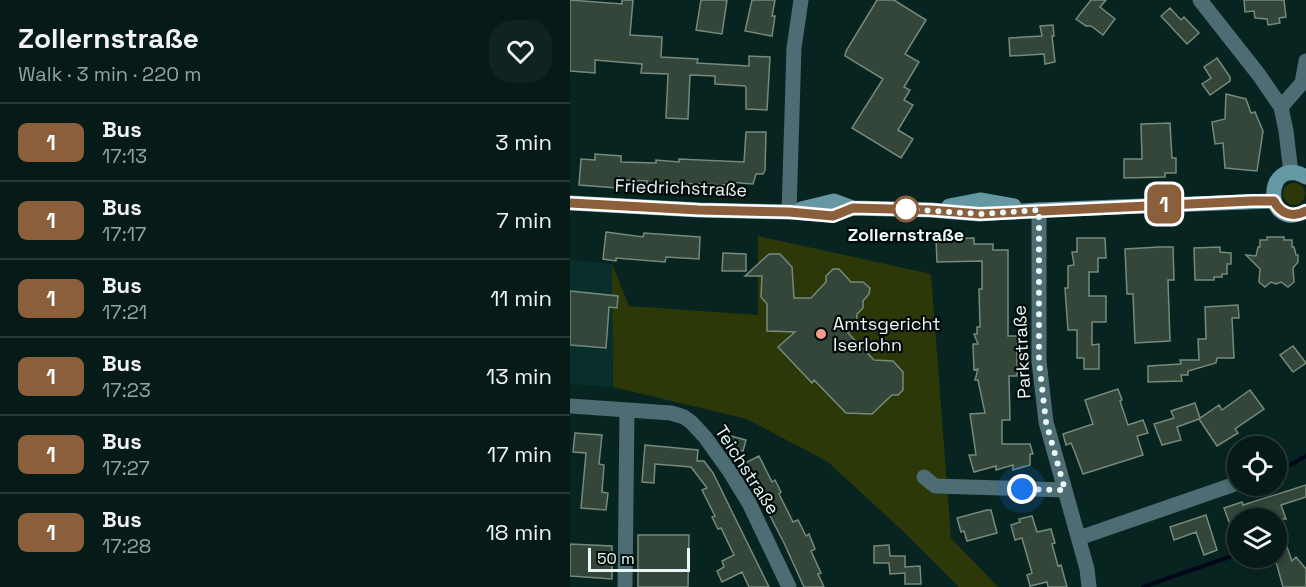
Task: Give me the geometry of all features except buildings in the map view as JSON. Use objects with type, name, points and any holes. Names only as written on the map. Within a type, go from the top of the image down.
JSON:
[{"type":"main road","points":[[1306,177],[1291,173],[1285,175],[1275,183],[1273,189],[1274,201],[1281,211],[1287,214],[1300,214],[1306,211]]},
{"type":"main road","name":"Friedrichstraße","points":[[570,203],[789,212],[834,201],[853,208],[980,214],[1274,201]]},
{"type":"street","points":[[789,212],[794,48],[801,0]]},
{"type":"street","points":[[1200,0],[1281,107],[1291,173]]},
{"type":"street","points":[[1281,107],[1302,83],[1306,61]]},
{"type":"street","name":"Parkstraße","points":[[1039,210],[1039,361],[1046,422],[1087,569],[1089,587]]},
{"type":"street","name":"Teichstraße","points":[[570,406],[670,413],[684,417],[691,422],[705,437],[749,502],[789,587]]},
{"type":"street","points":[[625,587],[627,411]]},
{"type":"street","points":[[924,477],[935,486],[1065,490]]},
{"type":"street","points":[[1078,538],[1227,487]]},
{"type":"shaded area","points":[[570,260],[612,264],[613,387],[570,384]]},
{"type":"green space","points":[[1294,183],[1302,186],[1305,194],[1302,202],[1294,205],[1286,202],[1283,194],[1286,186]]},
{"type":"green space","points":[[758,236],[931,274],[951,538],[998,587],[959,587],[828,462],[747,419],[613,387],[612,264],[629,306],[758,315]]},
{"type":"waterway","points":[[1290,465],[1306,456]]},
{"type":"waterway","points":[[1143,587],[1227,558]]},
{"type":"bus line","name":"1","points":[[570,203],[789,212],[833,216],[853,208],[980,214],[1252,201],[1274,201],[1276,207],[1287,214],[1300,214],[1306,211]]},
{"type":"place","name":"Zollernstraße","points":[[906,209]]},
{"type":"place","name":"Amtsgericht Iserlohn","points":[[821,334]]},
{"type":"route","points":[[906,209],[980,214],[1039,210],[1039,361],[1046,422],[1065,490],[1022,489]]}]
